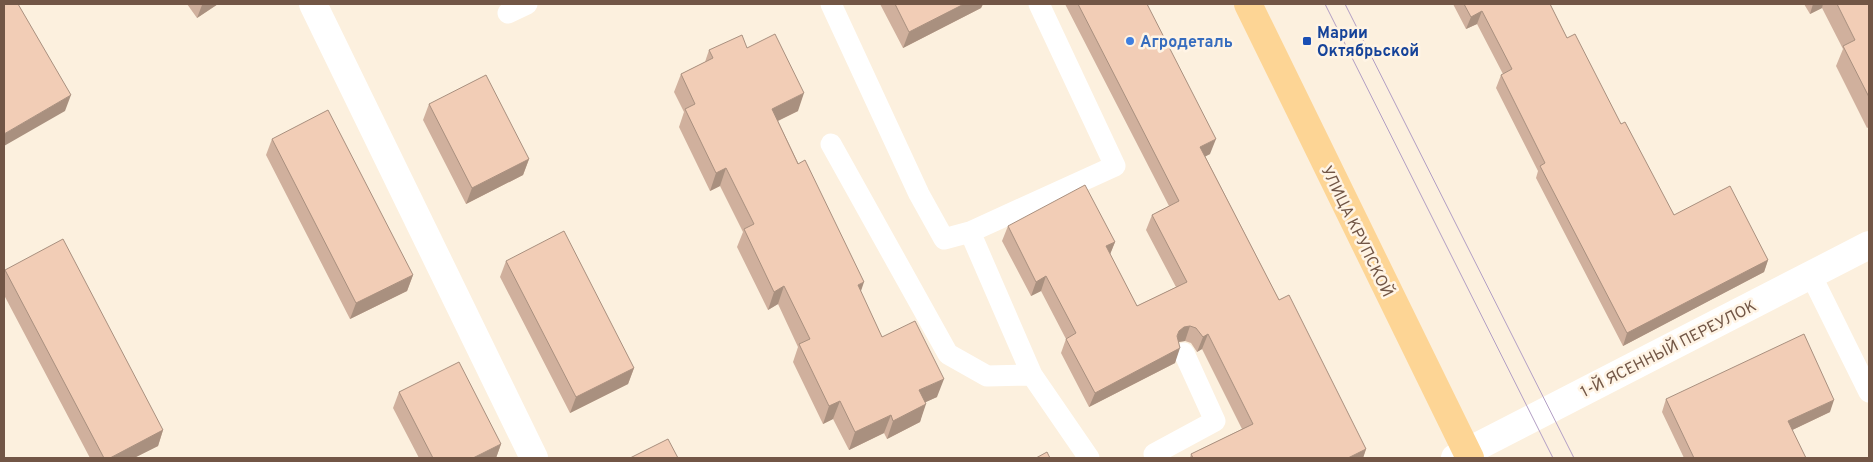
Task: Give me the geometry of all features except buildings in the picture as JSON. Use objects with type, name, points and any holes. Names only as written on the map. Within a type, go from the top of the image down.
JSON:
[{"type":"main road","name":"УЛИЦА КРУПСКОЙ","points":[[1248,4],[1464,456]]},
{"type":"street","points":[[313,4],[534,458]]},
{"type":"street","name":"1-Й ЯСЕННЫЙ ПЕРЕУЛОК","points":[[1464,456],[1869,245]]},
{"type":"lane","points":[[508,13],[527,4]]},
{"type":"lane","points":[[831,4],[919,194],[944,239],[970,232],[1115,166],[1039,4]]},
{"type":"lane","points":[[831,144],[948,354],[987,376],[1032,375]]},
{"type":"lane","points":[[970,232],[1032,375],[1089,458]]},
{"type":"lane","points":[[1811,275],[1869,392]]},
{"type":"lane","points":[[1156,458],[1154,454],[1215,421],[1184,353]]},
{"type":"tram line","points":[[1325,4],[1553,458]]},
{"type":"tram line","points":[[1345,4],[1574,458]]},
{"type":"place","name":"Агродеталь","points":[[1130,41]]},
{"type":"place","name":"Марии Октябрьской","points":[[1307,41]]}]
